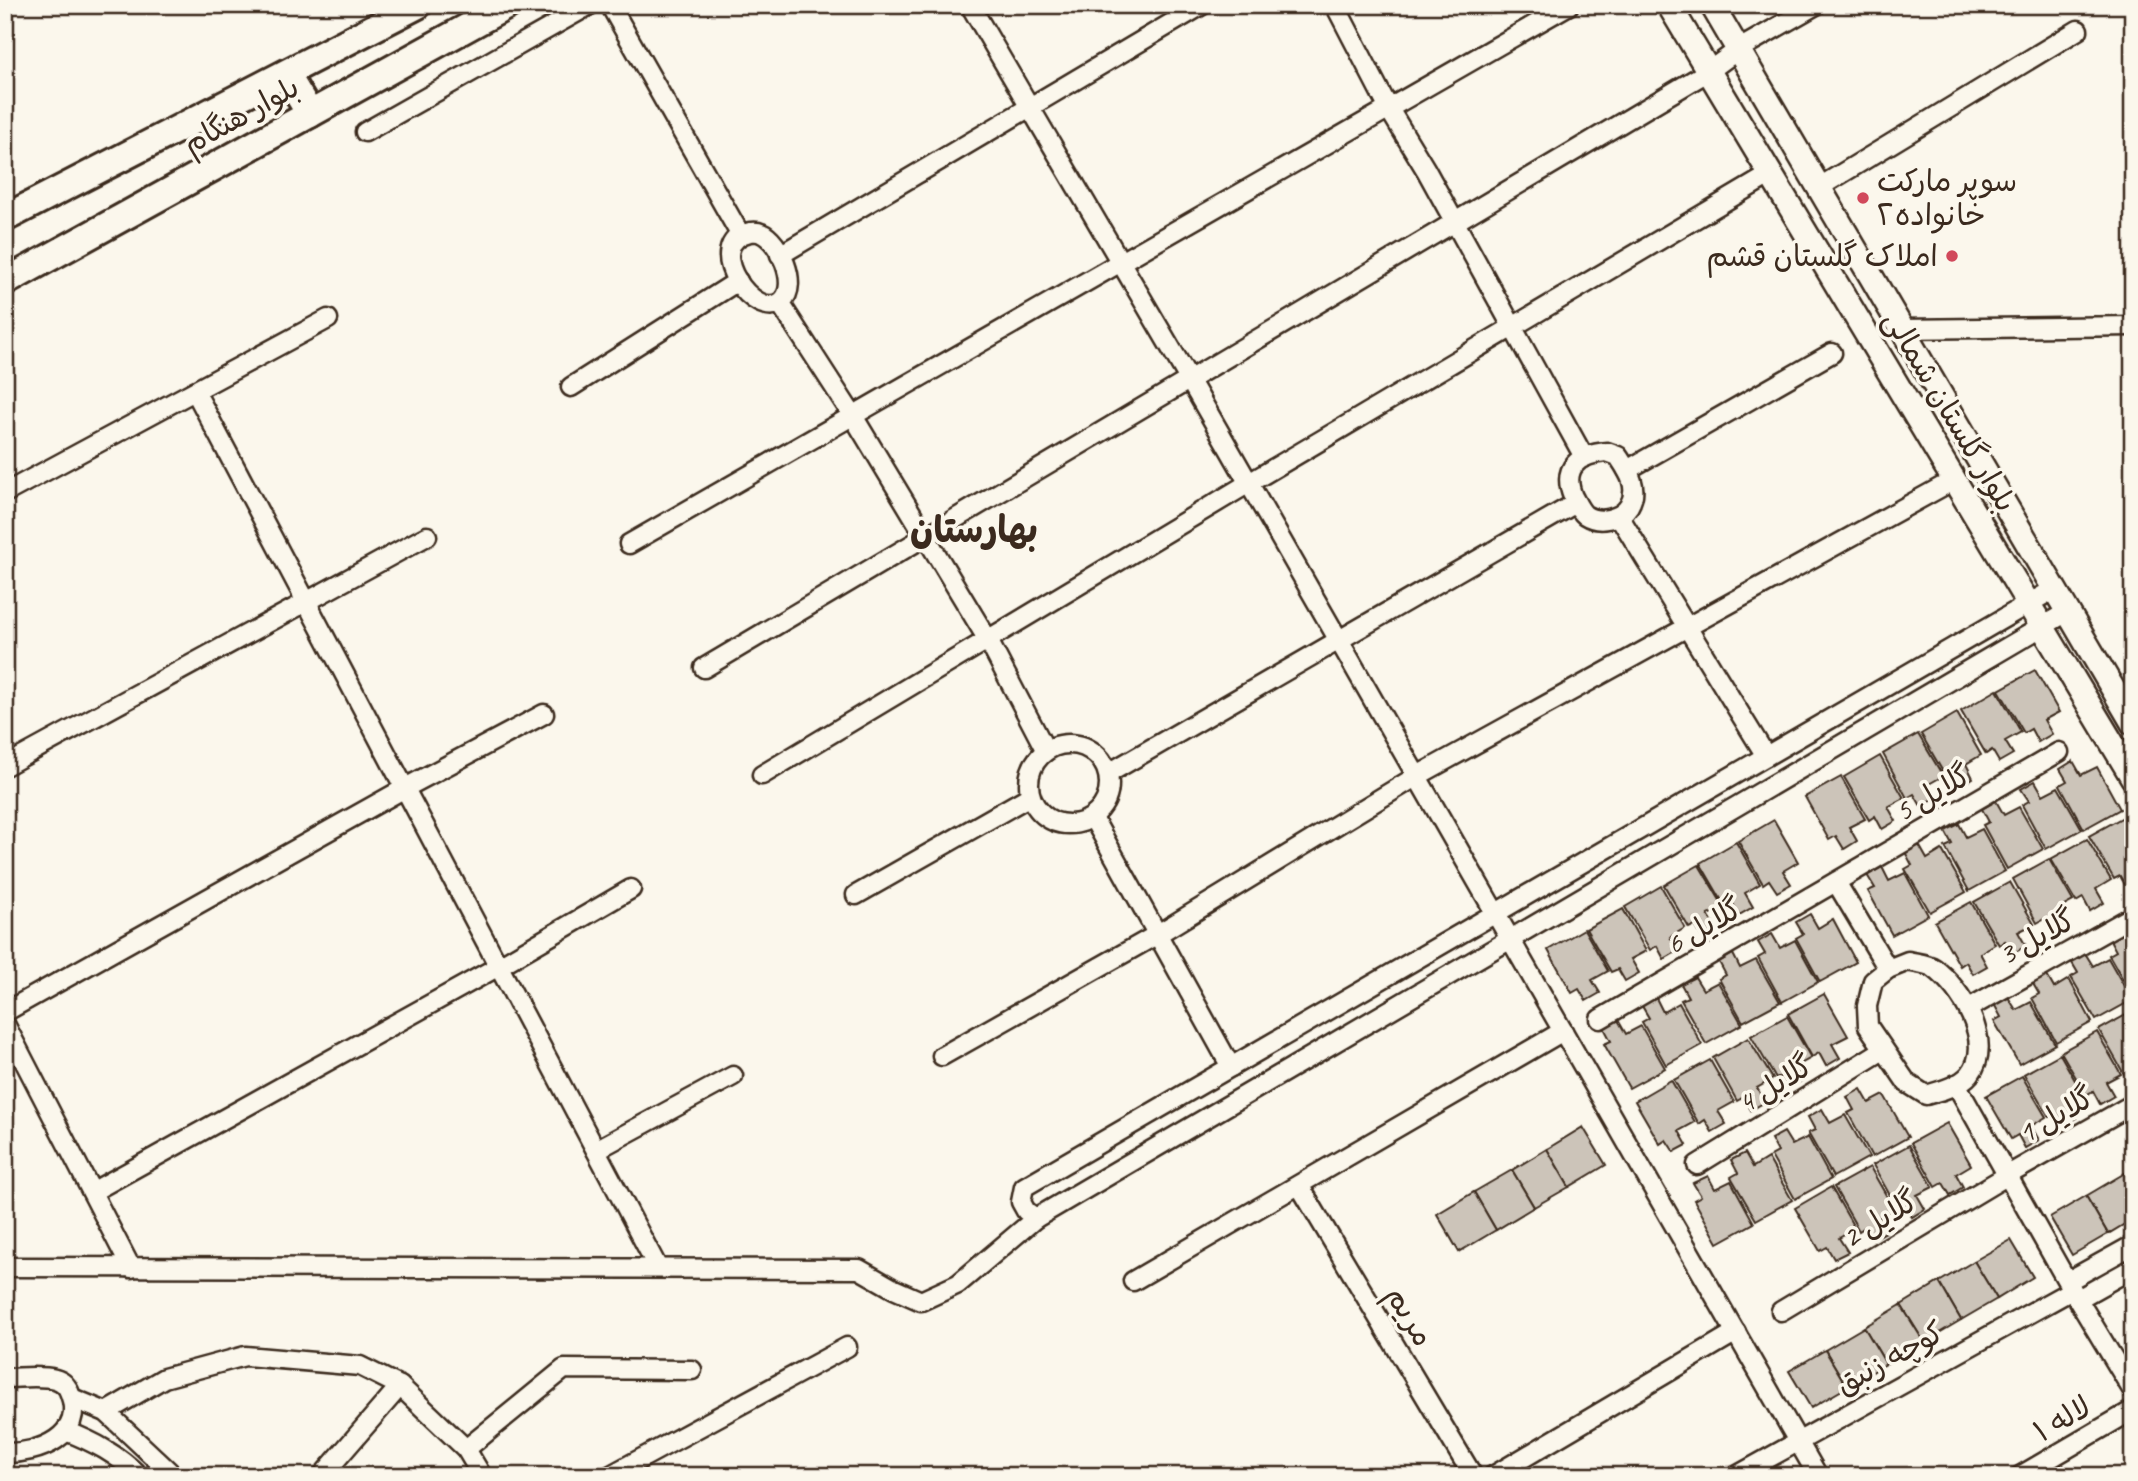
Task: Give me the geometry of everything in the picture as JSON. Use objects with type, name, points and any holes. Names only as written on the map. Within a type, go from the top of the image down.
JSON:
[{"type":"main road","name":"بلوار هنگام","points":[[5,218],[418,5]]},
{"type":"main road","name":"بلوار هنگام","points":[[5,282],[508,5]]},
{"type":"main road","points":[[286,74],[310,114]]},
{"type":"street","points":[[365,132],[590,5]]},
{"type":"street","points":[[610,5],[740,234]]},
{"type":"street","points":[[970,5],[1249,483],[1818,1476]]},
{"type":"street","points":[[780,255],[1202,5]]},
{"type":"street","points":[[1335,5],[1389,108],[1584,457]]},
{"type":"street","points":[[629,544],[1569,5]]},
{"type":"street","name":"بلوار گلستان شمالی","points":[[1669,5],[2133,778]]},
{"type":"street","name":"بلوار گلستان شمالی","points":[[1712,5],[2133,723]]},
{"type":"street","points":[[704,668],[1816,5]]},
{"type":"street","points":[[1818,188],[2078,30]]},
{"type":"street","points":[[762,775],[1771,174]]},
{"type":"street","points":[[761,233],[780,255],[788,269],[791,282],[789,294],[780,303],[769,307],[757,302],[738,281],[730,265],[729,253],[732,242],[740,234],[761,233]]},
{"type":"street","points":[[571,387],[738,281]]},
{"type":"street","points":[[780,303],[853,416],[988,640],[1046,751]]},
{"type":"street","points":[[5,493],[328,318]]},
{"type":"street","points":[[1901,329],[2133,326]]},
{"type":"street","points":[[1628,470],[1832,353]]},
{"type":"street","points":[[1893,379],[1920,363]]},
{"type":"street","points":[[195,391],[658,1269]]},
{"type":"street","points":[[1607,452],[1618,456],[1628,470],[1634,485],[1628,508],[1619,516],[1607,520],[1585,515],[1576,503],[1568,478],[1572,466],[1594,453],[1607,452]]},
{"type":"street","points":[[943,1056],[1158,934],[1417,776],[1954,480]]},
{"type":"street","points":[[1109,773],[1576,503]]},
{"type":"street","points":[[1619,516],[1766,756]]},
{"type":"street","points":[[5,766],[427,536]]},
{"type":"street","points":[[1036,1218],[1026,1211],[1021,1202],[1024,1187],[2054,589]]},
{"type":"street","points":[[5,1267],[859,1269],[921,1301],[958,1284],[1036,1218],[2067,612]]},
{"type":"street","points":[[5,1012],[405,788],[544,714]]},
{"type":"street","points":[[1070,744],[1094,752],[1109,773],[1108,798],[1093,818],[1068,825],[1045,817],[1030,796],[1031,771],[1046,751],[1070,744]]},
{"type":"street","name":"گلایل 5","points":[[1836,882],[2059,752]]},
{"type":"street","points":[[856,895],[1030,796]]},
{"type":"street","points":[[1093,818],[1231,1067]]},
{"type":"street","points":[[1836,882],[1888,969]]},
{"type":"street","name":"گلایل 6","points":[[1600,1019],[1836,882]]},
{"type":"street","points":[[92,1192],[631,890]]},
{"type":"street","name":"گلایل 3","points":[[1969,1008],[2133,916]]},
{"type":"street","points":[[1908,961],[1933,967],[1969,1008],[1979,1041],[1975,1065],[1969,1076],[1956,1084],[1926,1095],[1907,1083],[1868,1026],[1867,1006],[1873,981],[1888,969],[1908,961]]},
{"type":"street","points":[[5,1024],[131,1268]]},
{"type":"street","points":[[1133,1281],[1563,1031]]},
{"type":"street","name":"گلایل 4","points":[[1697,1165],[1883,1050]]},
{"type":"street","points":[[596,1150],[733,1076]]},
{"type":"street","points":[[1956,1084],[2133,1391]]},
{"type":"street","name":"گلایل 1","points":[[2008,1175],[2133,1104]]},
{"type":"street","name":"گلایل 2","points":[[1781,1311],[2008,1175]]},
{"type":"street","name":"مریم","points":[[1299,1185],[1473,1476]]},
{"type":"street","points":[[2073,1290],[2133,1245]]},
{"type":"street","points":[[2073,1290],[2133,1268]]},
{"type":"street","name":"کوچه زنبق","points":[[1735,1476],[2073,1290]]},
{"type":"street","points":[[1493,1476],[1736,1332]]},
{"type":"street","points":[[609,1476],[847,1347]]},
{"type":"street","points":[[106,1412],[164,1378],[245,1356],[360,1366],[401,1387],[467,1448],[482,1476]]},
{"type":"street","points":[[467,1448],[564,1369],[692,1370]]},
{"type":"street","points":[[5,1378],[57,1379],[67,1386],[74,1411],[66,1430],[52,1443],[25,1453],[5,1453]]},
{"type":"street","points":[[321,1476],[401,1387]]},
{"type":"street","points":[[72,1398],[106,1412],[174,1476]]},
{"type":"street","name":"لاله ۱","points":[[2020,1476],[2133,1410]]},
{"type":"street","points":[[66,1430],[121,1458],[139,1476]]},
{"type":"building","points":[[2035,670],[2059,712],[2044,720],[2052,734],[2038,742],[2031,729],[2024,733],[1999,690]]},
{"type":"building","points":[[1997,690],[2021,732],[2005,741],[2013,754],[1999,762],[1992,750],[1986,754],[1961,711]]},
{"type":"building","points":[[1957,713],[1981,755],[1966,764],[1973,778],[1960,786],[1953,773],[1946,777],[1921,734]]},
{"type":"building","points":[[1918,734],[1943,776],[1927,785],[1935,798],[1921,806],[1914,794],[1907,798],[1883,754]]},
{"type":"building","points":[[1880,756],[1904,798],[1888,807],[1896,821],[1882,829],[1875,816],[1869,820],[1844,777]]},
{"type":"building","points":[[2073,761],[2081,775],[2097,767],[2120,809],[2084,829],[2060,785],[2067,781],[2060,769]]},
{"type":"building","points":[[1841,777],[1865,819],[1849,827],[1857,841],[1844,849],[1836,836],[1829,840],[1805,797]]},
{"type":"building","points":[[2035,781],[2043,795],[2058,787],[2082,829],[2046,849],[2022,805],[2029,801],[2021,789]]},
{"type":"building","points":[[1996,801],[2004,815],[2019,807],[2043,849],[2007,869],[1983,825],[1989,822],[1982,809]]},
{"type":"building","points":[[2125,816],[2133,830],[2133,885],[2127,888],[2120,876],[2114,879],[2089,836]]},
{"type":"building","points":[[1774,820],[1798,862],[1783,871],[1791,884],[1777,892],[1769,880],[1763,884],[1738,841]]},
{"type":"building","points":[[1959,824],[1966,837],[1982,829],[2005,871],[1969,891],[1945,847],[1952,844],[1945,831]]},
{"type":"building","points":[[2087,839],[2111,880],[2096,889],[2104,903],[2090,911],[2083,898],[2076,902],[2051,859]]},
{"type":"building","points":[[1736,842],[1760,884],[1745,893],[1753,907],[1739,915],[1732,902],[1725,906],[1700,863]]},
{"type":"building","points":[[1919,845],[1927,859],[1942,850],[1966,892],[1930,912],[1905,869],[1912,865],[1905,852]]},
{"type":"building","points":[[2049,859],[2073,901],[2057,910],[2065,924],[2051,931],[2044,919],[2037,923],[2013,879]]},
{"type":"building","points":[[1699,865],[1724,907],[1708,915],[1716,929],[1702,937],[1695,925],[1689,928],[1664,885]]},
{"type":"building","points":[[1882,867],[1889,881],[1905,873],[1928,915],[1892,935],[1868,891],[1875,888],[1867,875]]},
{"type":"building","points":[[2010,882],[2034,924],[2018,932],[2026,946],[2012,954],[2005,941],[1999,945],[1974,902]]},
{"type":"building","points":[[1661,886],[1685,928],[1670,937],[1678,951],[1664,959],[1657,946],[1650,950],[1625,907]]},
{"type":"building","points":[[1971,902],[1995,944],[1980,953],[1987,966],[1973,974],[1966,962],[1960,966],[1935,922]]},
{"type":"building","points":[[1623,909],[1646,951],[1631,959],[1639,973],[1625,981],[1618,969],[1611,972],[1586,929]]},
{"type":"building","points":[[1810,914],[1818,928],[1833,919],[1856,962],[1820,982],[1796,938],[1803,934],[1796,922]]},
{"type":"building","points":[[1584,929],[1608,971],[1592,980],[1600,993],[1586,1001],[1579,989],[1572,993],[1548,950]]},
{"type":"building","points":[[2123,931],[2131,944],[2133,943],[2133,997],[2109,955],[2116,951],[2109,938]]},
{"type":"building","points":[[1772,934],[1780,948],[1795,940],[1818,982],[1782,1002],[1758,958],[1765,954],[1758,942]]},
{"type":"building","points":[[2085,953],[2093,966],[2108,958],[2132,1000],[2096,1020],[2071,977],[2078,973],[2071,961]]},
{"type":"building","points":[[1733,954],[1740,968],[1756,960],[1780,1002],[1743,1022],[1719,979],[1726,975],[1719,962]]},
{"type":"building","points":[[2046,974],[2054,988],[2069,979],[2092,1022],[2056,1042],[2032,998],[2039,994],[2032,982]]},
{"type":"building","points":[[1695,977],[1703,990],[1718,982],[1742,1024],[1706,1044],[1681,1000],[1688,997],[1681,984]]},
{"type":"building","points":[[1824,994],[1848,1036],[1832,1044],[1840,1058],[1826,1066],[1819,1053],[1812,1057],[1788,1014]]},
{"type":"building","points":[[2008,997],[2016,1010],[2031,1002],[2055,1044],[2019,1064],[1994,1021],[2001,1017],[1994,1004]]},
{"type":"building","points":[[1656,998],[1663,1012],[1679,1003],[1702,1045],[1666,1065],[1642,1022],[1649,1018],[1642,1006]]},
{"type":"building","points":[[2133,1011],[2133,1073],[2131,1070],[2124,1074],[2099,1030]]},
{"type":"building","points":[[1787,1016],[1811,1058],[1795,1067],[1803,1080],[1789,1088],[1782,1076],[1776,1079],[1751,1036]]},
{"type":"building","points":[[1618,1020],[1626,1034],[1641,1026],[1665,1068],[1629,1088],[1604,1044],[1611,1041],[1604,1028]]},
{"type":"building","points":[[2097,1032],[2121,1074],[2106,1082],[2114,1096],[2100,1104],[2093,1091],[2086,1095],[2061,1052]]},
{"type":"building","points":[[1748,1038],[1773,1079],[1757,1088],[1765,1102],[1751,1110],[1744,1097],[1737,1101],[1713,1058]]},
{"type":"building","points":[[2060,1054],[2084,1096],[2069,1105],[2077,1118],[2063,1126],[2056,1114],[2049,1117],[2024,1074]]},
{"type":"building","points":[[1710,1060],[1734,1102],[1718,1111],[1726,1124],[1712,1132],[1705,1120],[1699,1124],[1674,1080]]},
{"type":"building","points":[[2022,1076],[2046,1117],[2031,1126],[2039,1140],[2025,1148],[2018,1135],[2011,1139],[1986,1096]]},
{"type":"building","points":[[1671,1080],[1695,1122],[1679,1131],[1687,1145],[1674,1152],[1666,1140],[1660,1144],[1635,1101]]},
{"type":"building","points":[[1861,1089],[1869,1103],[1884,1095],[1908,1137],[1872,1157],[1848,1113],[1854,1110],[1847,1097]]},
{"type":"building","points":[[1822,1109],[1830,1123],[1845,1115],[1869,1157],[1833,1177],[1808,1133],[1815,1130],[1808,1117]]},
{"type":"building","points":[[1947,1123],[1971,1165],[1956,1174],[1963,1187],[1950,1195],[1943,1183],[1936,1187],[1911,1143]]},
{"type":"building","points":[[1583,1127],[1606,1165],[1569,1187],[1547,1149]]},
{"type":"building","points":[[1784,1132],[1792,1145],[1808,1137],[1831,1179],[1795,1199],[1771,1156],[1778,1152],[1771,1139]]},
{"type":"building","points":[[1909,1145],[1933,1187],[1917,1195],[1925,1209],[1912,1217],[1904,1204],[1897,1208],[1873,1165]]},
{"type":"building","points":[[1547,1149],[1569,1187],[1534,1207],[1512,1170]]},
{"type":"building","points":[[1745,1153],[1753,1167],[1768,1158],[1792,1200],[1756,1220],[1731,1177],[1738,1173],[1731,1160]]},
{"type":"building","points":[[1870,1167],[1894,1209],[1879,1218],[1886,1232],[1873,1239],[1865,1227],[1859,1231],[1834,1187]]},
{"type":"building","points":[[2133,1168],[2133,1186],[2125,1173]]},
{"type":"building","points":[[1512,1170],[1534,1207],[1496,1230],[1474,1192]]},
{"type":"building","points":[[2125,1173],[2133,1186],[2133,1219],[2108,1234],[2086,1196]]},
{"type":"building","points":[[1708,1176],[1715,1189],[1731,1181],[1754,1223],[1718,1243],[1694,1200],[1701,1196],[1693,1183]]},
{"type":"building","points":[[1831,1187],[1855,1229],[1839,1238],[1848,1252],[1834,1259],[1827,1247],[1820,1251],[1795,1208]]},
{"type":"building","points":[[1474,1192],[1496,1230],[1459,1252],[1437,1214]]},
{"type":"building","points":[[2086,1196],[2108,1234],[2072,1255],[2050,1217]]},
{"type":"building","points":[[2011,1240],[2033,1277],[1997,1299],[1974,1261]]},
{"type":"building","points":[[1974,1261],[1997,1299],[1961,1320],[1939,1282]]},
{"type":"building","points":[[1939,1282],[1961,1320],[1924,1342],[1901,1305]]},
{"type":"building","points":[[1901,1305],[1924,1342],[1886,1364],[1864,1327]]},
{"type":"building","points":[[1864,1327],[1886,1364],[1847,1387],[1825,1350]]},
{"type":"building","points":[[1825,1350],[1847,1387],[1811,1408],[1789,1371]]},
{"type":"building","points":[[1579,1467],[1584,1476],[1563,1476]]},
{"type":"place","name":"سوپر ماركت خانواده٢","points":[[1863,198]]},
{"type":"place","name":"املاک گلستان قشم","points":[[1952,256]]},
{"type":"district","name":"بهارستان","points":[[974,529]]}]
